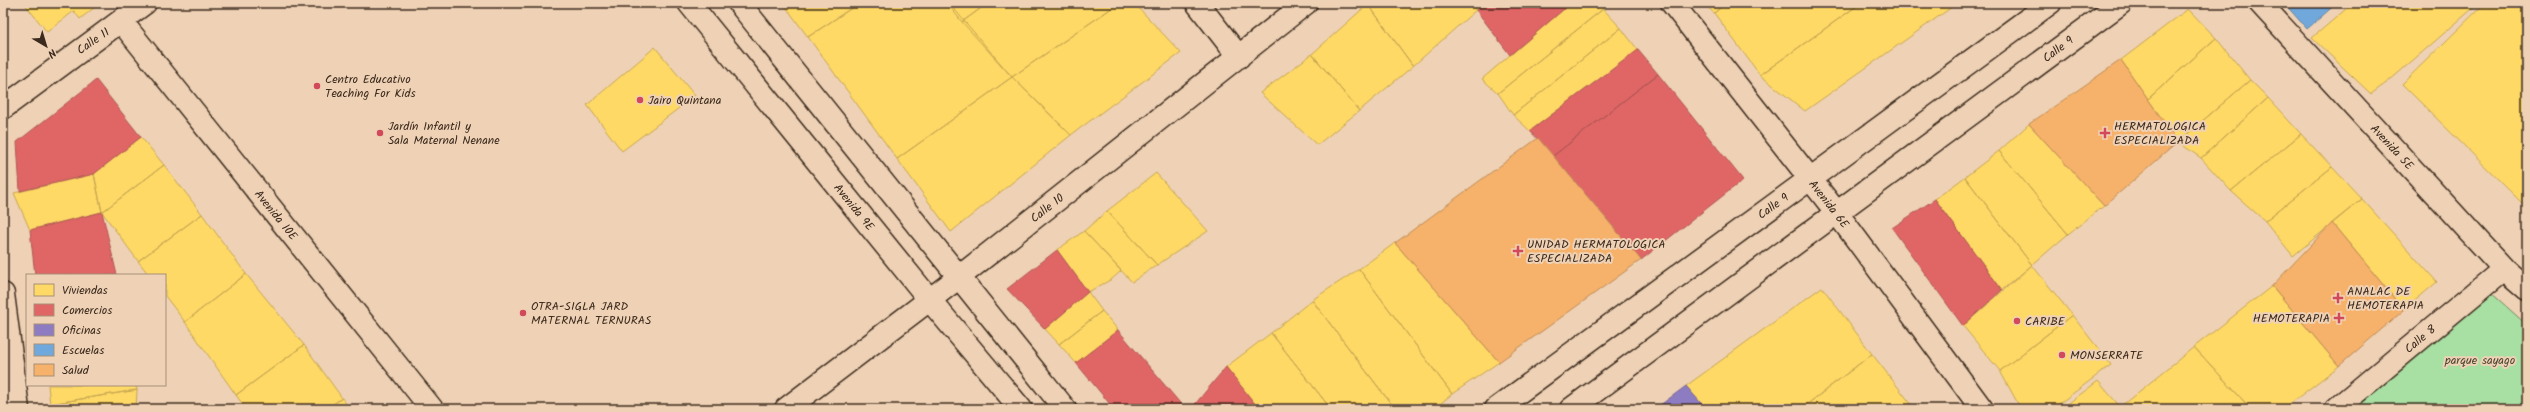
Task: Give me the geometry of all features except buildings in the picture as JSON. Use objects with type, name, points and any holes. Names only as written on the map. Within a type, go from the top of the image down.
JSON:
[{"type":"street","name":"Calle 11","points":[[3,108],[94,39],[145,3]]},
{"type":"street","name":"Avenida 9E","points":[[690,3],[929,300],[1021,409]]},
{"type":"street","points":[[740,3],[958,278],[1065,409]]},
{"type":"street","points":[[1197,3],[1239,57]]},
{"type":"street","name":"Calle 10","points":[[786,409],[958,278],[1306,3]]},
{"type":"street","name":"Avenida 6E","points":[[1672,3],[1837,213],[1982,409]]},
{"type":"street","name":"Calle 9","points":[[1496,409],[2050,3]]},
{"type":"street","name":"Calle 9","points":[[1571,409],[2121,3]]},
{"type":"street","name":"Avenida 5E","points":[[2260,3],[2504,269],[2527,289]]},
{"type":"street","name":"Avenida 10E","points":[[121,21],[432,409]]},
{"type":"street","name":"Calle 8","points":[[2336,409],[2504,269]]},
{"type":"street","points":[[3,294],[18,409]]},
{"type":"green space","name":"parque sayago","points":[[2489,291],[2527,325],[2527,409],[2346,409]]},
{"type":"place","name":"Centro Educativo Teaching For Kids","points":[[317,86]]},
{"type":"place","name":"Jairo Quintana","points":[[640,100]]},
{"type":"place","name":"Jardín Infantil y Sala Maternal Nenane","points":[[380,133]]},
{"type":"place","name":"HERMATOLOGICA ESPECIALIZADA","points":[[2105,133]]},
{"type":"place","name":"UNIDAD HERMATOLOGICA ESPECIALIZADA","points":[[1518,251]]},
{"type":"place","name":"ANALAC DE HEMOTERAPIA","points":[[2338,298]]},
{"type":"place","name":"OTRA-SIGLA JARD MATERNAL TERNURAS","points":[[523,313]]},
{"type":"place","name":"HEMOTERAPIA","points":[[2339,318]]},
{"type":"place","name":"CARIBE","points":[[2017,321]]},
{"type":"place","name":"MONSERRATE","points":[[2062,355]]}]
